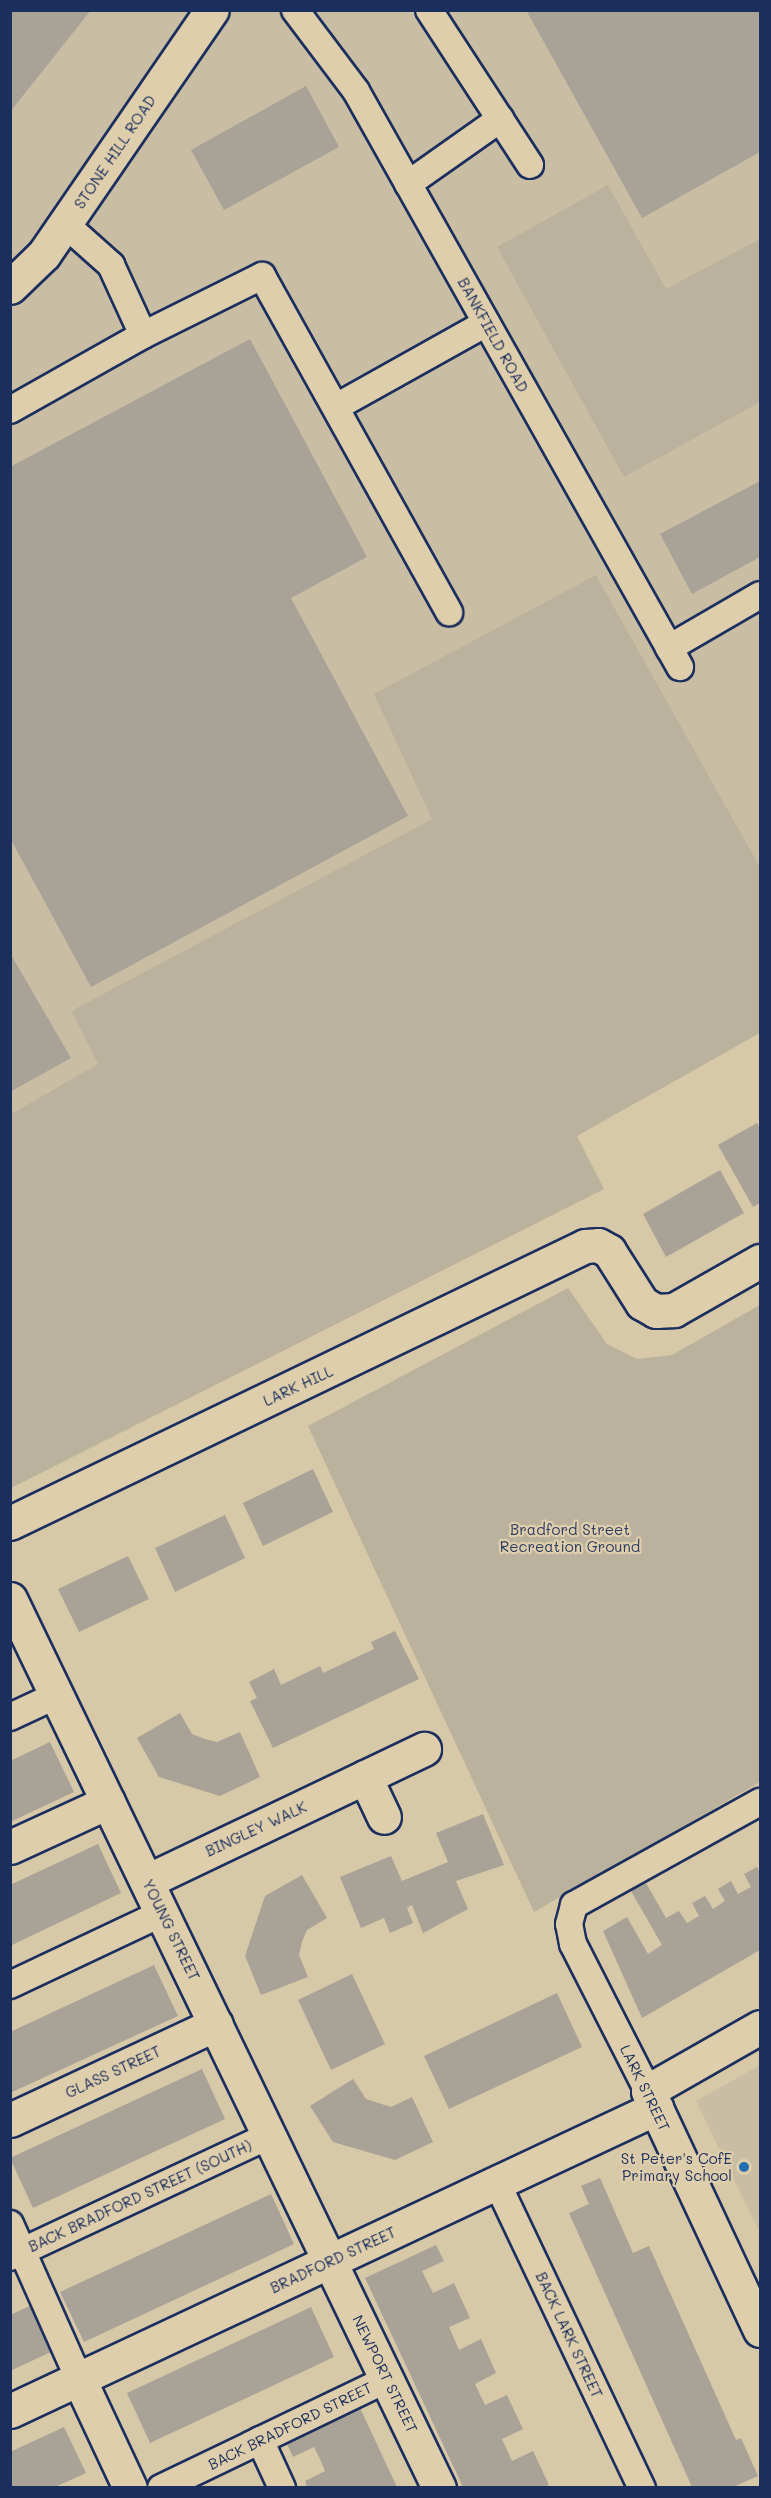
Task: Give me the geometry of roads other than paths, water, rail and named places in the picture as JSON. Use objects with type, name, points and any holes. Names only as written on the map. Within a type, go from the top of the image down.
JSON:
[{"type":"street","name":"STONE HILL ROAD","points":[[10,287],[44,254],[212,10]]},
{"type":"street","name":"LARK HILL","points":[[10,1523],[585,1246],[598,1245],[609,1251],[642,1303],[656,1311],[674,1310],[760,1261]]},
{"type":"street","name":"YOUNG STREET","points":[[10,1599],[330,2261]]},
{"type":"street","name":"BINGLEY WALK","points":[[147,1881],[424,1749]]},
{"type":"street","points":[[365,1777],[384,1816]]},
{"type":"street","points":[[10,1846],[108,1802]]},
{"type":"street","name":"GLASS STREET","points":[[10,2120],[216,2024]]},
{"type":"street","name":"BRADFORD STREET","points":[[10,2411],[496,2183],[652,2100],[760,2026]]},
{"type":"street","name":"LARK STREET","points":[[652,2100],[760,2330]]},
{"type":"street","name":"NEWPORT STREET","points":[[330,2261],[440,2487]]},
{"type":"street","points":[[79,2379],[130,2487]]},
{"type":"lane","name":"BANKFIELD ROAD","points":[[295,10],[356,91],[675,658],[760,595]]},
{"type":"lane","points":[[429,10],[530,165]]},
{"type":"lane","points":[[408,184],[500,119]]},
{"type":"lane","points":[[65,224],[111,265],[143,335]]},
{"type":"lane","points":[[10,410],[143,335],[262,276],[449,612]]},
{"type":"lane","points":[[336,407],[486,323]]},
{"type":"lane","points":[[10,1717],[57,1695]]},
{"type":"lane","name":"LARK STREET","points":[[652,2100],[573,1944],[569,1924],[574,1905],[760,1802]]},
{"type":"lane","points":[[10,1985],[162,1913]]},
{"type":"lane","name":"BACK BRADFORD STREET (SOUTH)","points":[[16,2254],[270,2135]]},
{"type":"lane","name":"BACK LARK STREET","points":[[496,2183],[642,2487]]},
{"type":"lane","points":[[10,2224],[16,2254],[79,2379]]},
{"type":"lane","name":"BACK BRADFORD STREET","points":[[161,2487],[387,2379]]},
{"type":"lane","points":[[260,2440],[282,2487]]},
{"type":"place","name":"St Peter's CofE Primary School","points":[[744,2167]]},
{"type":"park label","name":"Bradford Street Recreation Ground","points":[[570,1538]]}]
